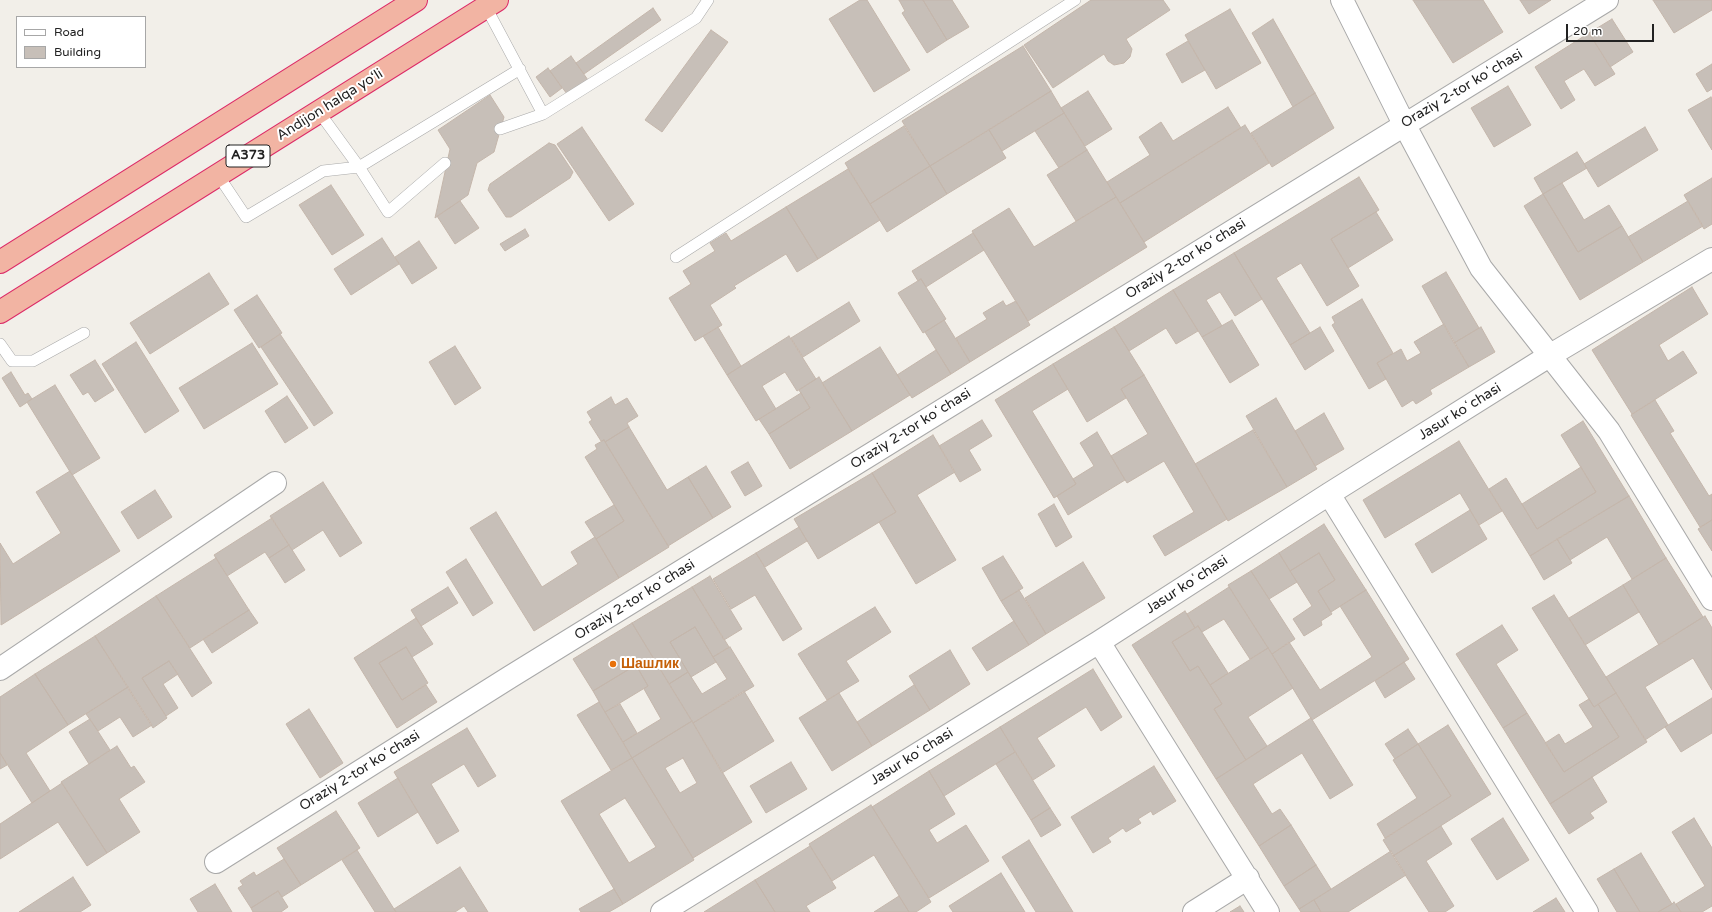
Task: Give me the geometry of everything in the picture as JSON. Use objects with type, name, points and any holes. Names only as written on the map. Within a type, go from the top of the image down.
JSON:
[{"type":"highway","points":[[0,262],[416,0]]},
{"type":"highway","name":"Andijon halqa yo‘li","points":[[0,312],[491,4]]},
{"type":"street","points":[[1342,0],[1404,124],[1481,268],[1609,431],[1712,599]]},
{"type":"street","name":"Oraziy 2-tor koʻchasi","points":[[216,862],[510,678],[1404,124],[1607,0]]},
{"type":"street","name":"Jasur koʻchasi","points":[[662,912],[1099,642],[1329,494],[1549,356],[1712,259]]},
{"type":"street","points":[[0,669],[275,483]]},
{"type":"street","points":[[1329,494],[1587,912]]},
{"type":"street","points":[[1099,642],[1268,912]]},
{"type":"street","points":[[1194,912],[1248,878]]},
{"type":"lane","points":[[500,130],[543,114],[696,18],[708,0]]},
{"type":"lane","points":[[676,257],[1075,0]]},
{"type":"lane","points":[[491,4],[520,69],[543,114]]},
{"type":"lane","points":[[218,175],[246,217],[323,171],[359,167],[520,69]]},
{"type":"lane","points":[[319,112],[359,167],[388,212],[446,163]]},
{"type":"lane","points":[[0,344],[12,361],[33,361],[84,334]]},
{"type":"building","points":[[860,0],[867,0],[910,70],[874,92],[829,19]]},
{"type":"building","points":[[899,0],[923,0],[947,40],[927,53],[902,13],[905,11]]},
{"type":"building","points":[[923,0],[952,0],[969,27],[947,40]]},
{"type":"building","points":[[1091,0],[1163,0],[1170,10],[1126,39],[1132,49],[1130,57],[1124,63],[1114,65],[1108,61],[1104,54],[1053,88],[1024,45]]},
{"type":"building","points":[[1413,0],[1483,0],[1503,32],[1453,63]]},
{"type":"building","points":[[1520,0],[1551,0],[1529,14]]},
{"type":"building","points":[[1653,0],[1712,0],[1712,10],[1674,33]]},
{"type":"building","points":[[653,8],[661,20],[584,74],[576,63]]},
{"type":"building","points":[[1230,9],[1261,63],[1216,89],[1185,35]]},
{"type":"building","points":[[1273,19],[1315,93],[1293,107],[1252,33]]},
{"type":"building","points":[[1612,19],[1633,52],[1610,67],[1589,33]]},
{"type":"building","points":[[711,30],[728,42],[662,132],[645,120]]},
{"type":"building","points":[[1589,33],[1615,74],[1595,86],[1584,69],[1564,81],[1575,100],[1561,109],[1535,67]]},
{"type":"building","points":[[1188,41],[1205,70],[1182,83],[1166,54]]},
{"type":"building","points":[[1023,46],[1051,91],[930,166],[902,121]]},
{"type":"building","points":[[571,56],[588,80],[567,94],[550,71]]},
{"type":"building","points":[[1712,64],[1712,89],[1707,92],[1696,74]]},
{"type":"building","points":[[548,68],[562,88],[550,97],[536,77]]},
{"type":"building","points":[[1508,86],[1531,125],[1494,147],[1471,108]]},
{"type":"building","points":[[1051,91],[1064,113],[1002,151],[989,130]]},
{"type":"building","points":[[1088,91],[1112,129],[1085,146],[1061,108]]},
{"type":"building","points":[[1315,93],[1334,128],[1272,167],[1251,133]]},
{"type":"building","points":[[490,95],[504,117],[494,152],[477,163],[468,195],[435,218],[450,149],[438,130]]},
{"type":"building","points":[[1711,97],[1712,99],[1712,150],[1688,110]]},
{"type":"building","points":[[1228,107],[1241,128],[1120,203],[1107,182],[1150,155],[1139,137],[1161,122],[1173,141]]},
{"type":"building","points":[[1064,113],[1087,150],[1059,168],[1035,131]]},
{"type":"building","points":[[1245,125],[1269,163],[1144,242],[1120,203]]},
{"type":"building","points":[[904,126],[930,166],[870,204],[845,163]]},
{"type":"building","points":[[582,127],[634,204],[609,221],[557,144]]},
{"type":"building","points":[[1645,127],[1658,150],[1598,187],[1584,164]]},
{"type":"building","points":[[989,130],[1006,158],[947,194],[930,166]]},
{"type":"building","points":[[549,143],[555,145],[573,172],[570,178],[511,217],[506,217],[488,190],[490,184]]},
{"type":"building","points":[[1087,150],[1116,197],[1076,221],[1047,175]]},
{"type":"building","points":[[1577,152],[1587,168],[1543,194],[1534,178]]},
{"type":"building","points":[[930,166],[947,194],[887,232],[870,204]]},
{"type":"building","points":[[848,169],[880,220],[818,259],[786,207]]},
{"type":"building","points":[[1359,177],[1379,210],[1331,239],[1359,286],[1327,306],[1301,263],[1276,278],[1310,333],[1290,345],[1234,253]]},
{"type":"building","points":[[1712,178],[1712,224],[1704,229],[1684,195]]},
{"type":"building","points":[[1562,183],[1584,220],[1609,205],[1622,226],[1578,252],[1543,194]]},
{"type":"building","points":[[331,185],[364,235],[332,255],[299,205]]},
{"type":"building","points":[[1543,194],[1578,252],[1622,226],[1643,262],[1580,300],[1524,206]]},
{"type":"building","points":[[1116,197],[1147,247],[1028,321],[972,231],[1009,208],[1034,247]]},
{"type":"building","points":[[460,201],[479,228],[455,244],[437,216]]},
{"type":"building","points":[[1688,201],[1703,226],[1643,262],[1628,237]]},
{"type":"building","points":[[786,207],[818,259],[797,272],[786,254],[734,286],[736,288],[710,305],[722,325],[695,341],[669,298],[691,284],[683,271],[715,251],[710,243],[726,233],[731,241]]},
{"type":"building","points":[[1376,212],[1393,240],[1348,268],[1331,239]]},
{"type":"building","points":[[525,229],[529,236],[505,251],[500,244]]},
{"type":"building","points":[[973,233],[984,250],[926,287],[921,279],[918,281],[912,271]]},
{"type":"building","points":[[382,238],[399,264],[351,295],[334,269]]},
{"type":"building","points":[[419,241],[437,268],[412,284],[395,257]]},
{"type":"building","points":[[1234,253],[1262,299],[1235,316],[1220,292],[1206,300],[1222,326],[1202,337],[1173,290]]},
{"type":"building","points":[[1446,272],[1479,328],[1454,343],[1422,286]]},
{"type":"building","points":[[209,273],[229,304],[150,354],[130,323]]},
{"type":"building","points":[[921,279],[946,319],[923,333],[898,293]]},
{"type":"building","points":[[1692,287],[1708,314],[1659,345],[1668,361],[1683,351],[1697,373],[1632,414],[1592,350]]},
{"type":"building","points":[[1173,290],[1198,331],[1176,344],[1166,328],[1129,351],[1114,327]]},
{"type":"building","points":[[257,295],[282,333],[259,348],[234,310]]},
{"type":"building","points":[[1362,299],[1393,353],[1377,363],[1386,379],[1369,389],[1332,325],[1335,323],[1332,317]]},
{"type":"building","points":[[1003,301],[1006,306],[1016,301],[1030,325],[970,362],[956,338],[987,319],[983,313]]},
{"type":"building","points":[[849,302],[860,321],[803,357],[791,338]]},
{"type":"building","points":[[944,320],[970,362],[951,374],[925,332]]},
{"type":"building","points":[[1232,320],[1259,365],[1230,383],[1202,337]]},
{"type":"building","points":[[1444,324],[1469,367],[1430,390],[1432,394],[1416,404],[1413,400],[1402,407],[1377,363],[1401,349],[1407,361],[1421,353],[1414,342]]},
{"type":"building","points":[[718,327],[741,366],[727,375],[703,336]]},
{"type":"building","points":[[1114,327],[1144,375],[1121,389],[1126,398],[1087,422],[1053,364]]},
{"type":"building","points":[[1320,327],[1334,351],[1305,370],[1290,345]]},
{"type":"building","points":[[1481,327],[1495,352],[1469,367],[1454,343]]},
{"type":"building","points":[[280,334],[333,413],[314,426],[261,347]]},
{"type":"building","points":[[789,336],[816,379],[797,391],[785,372],[762,386],[776,409],[756,421],[727,375]]},
{"type":"building","points":[[136,342],[179,411],[145,433],[102,364]]},
{"type":"building","points":[[252,343],[278,384],[204,429],[179,388]]},
{"type":"building","points":[[455,346],[481,388],[455,405],[429,362]]},
{"type":"building","points":[[880,347],[910,395],[852,431],[822,383]]},
{"type":"building","points":[[936,350],[951,374],[912,398],[897,375]]},
{"type":"building","points":[[95,360],[114,390],[95,402],[88,392],[83,395],[70,375]]},
{"type":"building","points":[[1053,364],[1068,389],[1032,411],[1076,484],[1054,498],[995,400]]},
{"type":"building","points":[[11,372],[25,395],[28,393],[32,399],[20,407],[2,378]]},
{"type":"building","points":[[1144,375],[1227,519],[1165,556],[1153,536],[1194,512],[1164,461],[1127,483],[1111,456],[1148,434],[1121,389]]},
{"type":"building","points":[[819,377],[852,431],[790,469],[769,434],[810,408],[799,390]]},
{"type":"building","points":[[55,385],[100,458],[72,475],[27,402]]},
{"type":"building","points":[[801,393],[810,408],[769,434],[759,419]]},
{"type":"building","points":[[287,396],[308,428],[285,443],[265,411]]},
{"type":"building","points":[[611,397],[615,405],[627,398],[638,416],[627,423],[629,427],[605,442],[604,440],[601,441],[589,422],[592,420],[587,412]]},
{"type":"building","points":[[1276,398],[1317,469],[1287,487],[1246,416]]},
{"type":"building","points":[[1655,400],[1674,431],[1670,433],[1709,496],[1712,494],[1712,520],[1700,527],[1631,415]]},
{"type":"building","points":[[1324,413],[1344,449],[1315,466],[1295,431]]},
{"type":"building","points":[[982,420],[992,436],[969,450],[981,470],[960,482],[939,446]]},
{"type":"building","points":[[1583,421],[1629,496],[1530,556],[1489,489],[1506,478],[1537,529],[1596,492],[1561,435]]},
{"type":"building","points":[[629,427],[667,490],[688,477],[713,518],[668,546],[605,442]]},
{"type":"building","points":[[1253,430],[1287,487],[1228,521],[1195,464]]},
{"type":"building","points":[[1097,432],[1125,480],[1068,515],[1057,496],[1076,484],[1073,479],[1094,466],[1080,443]]},
{"type":"building","points":[[933,435],[955,472],[917,495],[956,560],[916,584],[879,522],[896,512],[872,473]]},
{"type":"building","points":[[604,440],[669,547],[619,578],[596,539],[624,521],[585,457],[597,449],[595,445]]},
{"type":"building","points":[[1459,441],[1502,511],[1479,525],[1460,493],[1385,538],[1363,500]]},
{"type":"building","points":[[748,462],[762,486],[745,496],[731,472]]},
{"type":"building","points":[[706,466],[731,507],[713,518],[688,477]]},
{"type":"building","points":[[1581,467],[1596,492],[1537,529],[1522,504]]},
{"type":"building","points":[[70,471],[120,551],[1,625],[0,543],[13,564],[61,533],[36,492]]},
{"type":"building","points":[[872,473],[896,512],[818,559],[794,519]]},
{"type":"building","points":[[323,482],[362,543],[340,557],[323,530],[292,550],[270,516]]},
{"type":"building","points":[[155,490],[172,517],[138,539],[121,512]]},
{"type":"building","points":[[1629,496],[1666,558],[1632,579],[1607,537],[1570,560],[1557,539]]},
{"type":"building","points":[[1054,504],[1072,537],[1056,547],[1038,514]]},
{"type":"building","points":[[614,505],[624,521],[596,539],[585,522]]},
{"type":"building","points":[[1470,510],[1487,539],[1432,573],[1415,544]]},
{"type":"building","points":[[496,512],[542,587],[578,564],[571,552],[595,537],[619,578],[534,631],[470,528]]},
{"type":"building","points":[[272,518],[289,545],[269,558],[265,552],[227,576],[214,555]]},
{"type":"building","points":[[1712,520],[1712,551],[1698,529]]},
{"type":"building","points":[[1324,524],[1366,590],[1331,612],[1318,591],[1335,580],[1319,553],[1290,571],[1279,553]]},
{"type":"building","points":[[799,527],[807,541],[765,567],[756,553]]},
{"type":"building","points":[[1557,539],[1572,563],[1544,580],[1530,556]]},
{"type":"building","points":[[289,545],[305,570],[285,583],[269,558]]},
{"type":"building","points":[[756,553],[802,629],[783,641],[755,595],[731,609],[713,579]]},
{"type":"building","points":[[1279,553],[1297,582],[1269,599],[1251,571]]},
{"type":"building","points":[[1319,553],[1335,580],[1318,591],[1332,614],[1321,621],[1322,625],[1304,636],[1293,619],[1312,606],[1290,571]]},
{"type":"building","points":[[1003,556],[1023,588],[1001,601],[982,568]]},
{"type":"building","points":[[216,558],[249,610],[190,648],[156,596]]},
{"type":"building","points":[[1666,558],[1703,617],[1659,645],[1623,585]]},
{"type":"building","points":[[466,559],[493,603],[473,616],[446,572]]},
{"type":"building","points":[[1083,562],[1105,598],[1046,634],[1025,598]]},
{"type":"building","points":[[1251,571],[1295,639],[1272,654],[1228,585]]},
{"type":"building","points":[[710,576],[742,629],[724,640],[692,587]]},
{"type":"building","points":[[1623,585],[1639,612],[1585,645],[1569,618]]},
{"type":"building","points":[[448,587],[458,603],[421,626],[411,610]]},
{"type":"building","points":[[692,587],[729,647],[713,657],[695,627],[670,642],[688,672],[669,684],[632,623]]},
{"type":"building","points":[[1229,587],[1268,648],[1250,659],[1224,619],[1202,632],[1198,626],[1195,628],[1187,614]]},
{"type":"building","points":[[1019,590],[1046,634],[1029,645],[1001,601]]},
{"type":"building","points":[[1366,590],[1409,659],[1312,720],[1272,654],[1289,642],[1320,690],[1372,657],[1340,606]]},
{"type":"building","points":[[1554,595],[1616,693],[1594,707],[1532,608]]},
{"type":"building","points":[[156,596],[212,683],[192,697],[169,661],[142,678],[167,718],[153,728],[95,636]]},
{"type":"building","points":[[875,607],[891,632],[846,661],[859,681],[827,700],[798,654]]},
{"type":"building","points":[[249,610],[258,623],[212,653],[203,639]]},
{"type":"building","points":[[1185,611],[1195,628],[1172,642],[1190,671],[1198,666],[1222,704],[1214,709],[1246,760],[1216,779],[1132,645]]},
{"type":"building","points":[[1705,616],[1712,628],[1712,690],[1693,658],[1645,687],[1668,725],[1645,740],[1606,677]]},
{"type":"building","points":[[416,618],[433,644],[412,657],[406,647],[379,663],[402,700],[426,685],[437,702],[397,728],[354,658]]},
{"type":"building","points":[[1014,621],[1029,645],[987,671],[972,648]]},
{"type":"building","points":[[632,623],[692,721],[632,758],[623,742],[661,719],[644,689],[648,686],[636,665],[593,691],[573,659]]},
{"type":"building","points":[[1502,625],[1518,650],[1496,664],[1527,713],[1503,728],[1456,654]]},
{"type":"building","points":[[1198,626],[1228,673],[1210,685],[1198,666],[1190,671],[1172,642]]},
{"type":"building","points":[[695,627],[716,662],[691,677],[670,642]]},
{"type":"building","points":[[95,636],[128,687],[68,725],[35,674]]},
{"type":"building","points":[[406,647],[428,683],[402,700],[379,663]]},
{"type":"building","points":[[730,647],[754,686],[693,723],[669,684],[688,672],[702,694],[727,679],[713,657]]},
{"type":"building","points":[[1268,648],[1293,688],[1248,717],[1267,746],[1246,760],[1214,709],[1222,704],[1210,685]]},
{"type":"building","points":[[950,650],[970,684],[930,710],[909,676]]},
{"type":"building","points":[[169,661],[178,674],[163,684],[178,708],[166,716],[142,678]]},
{"type":"building","points":[[1404,662],[1415,679],[1385,698],[1375,681]]},
{"type":"building","points":[[636,665],[648,686],[605,712],[593,691]]},
{"type":"building","points":[[1093,669],[1122,717],[1101,731],[1086,707],[1037,738],[1055,766],[1033,780],[1000,727]]},
{"type":"building","points":[[35,674],[68,725],[26,753],[50,791],[32,803],[0,753],[0,697]]},
{"type":"building","points":[[914,685],[930,710],[872,746],[857,722]]},
{"type":"building","points":[[128,687],[152,725],[133,737],[120,717],[98,731],[86,714]]},
{"type":"building","points":[[744,691],[774,741],[722,773],[693,723]]},
{"type":"building","points":[[839,693],[872,746],[832,771],[799,718]]},
{"type":"building","points":[[1616,693],[1647,742],[1550,804],[1503,728],[1527,713],[1564,772],[1619,737],[1598,704]]},
{"type":"building","points":[[1712,698],[1712,733],[1681,752],[1665,727]]},
{"type":"building","points":[[1589,699],[1594,707],[1598,704],[1619,737],[1564,772],[1545,743],[1559,734],[1565,744],[1593,727],[1579,705]]},
{"type":"building","points":[[599,702],[632,758],[611,770],[577,715]]},
{"type":"building","points":[[620,704],[637,733],[623,742],[605,712]]},
{"type":"building","points":[[309,709],[343,763],[320,778],[286,724]]},
{"type":"building","points":[[1311,718],[1353,785],[1330,799],[1302,753],[1253,784],[1272,814],[1280,809],[1291,825],[1259,846],[1216,779]]},
{"type":"building","points":[[90,719],[110,750],[89,764],[69,732]]},
{"type":"building","points":[[692,721],[752,822],[693,858],[632,758]],"holes":[[[683,758],[697,783],[680,793],[665,768]]]},
{"type":"building","points":[[1448,725],[1491,794],[1393,856],[1383,840],[1451,796],[1418,744]]},
{"type":"building","points":[[1000,727],[1015,752],[944,796],[929,771]]},
{"type":"building","points":[[467,728],[496,776],[478,787],[464,764],[431,784],[459,831],[437,844],[394,772]]},
{"type":"building","points":[[1408,729],[1418,744],[1395,759],[1385,744]]},
{"type":"building","points":[[1418,744],[1451,796],[1385,838],[1377,824],[1417,798],[1393,760]]},
{"type":"building","points":[[117,746],[131,768],[134,766],[145,782],[119,799],[140,832],[107,853],[61,782]]},
{"type":"building","points":[[1015,752],[1050,808],[1031,820],[996,764]]},
{"type":"building","points":[[0,753],[7,765],[0,769]]},
{"type":"building","points":[[632,758],[694,860],[623,904],[561,801]],"holes":[[[625,798],[656,847],[629,863],[599,814]]]},
{"type":"building","points":[[791,762],[807,789],[766,813],[750,786]]},
{"type":"building","points":[[1154,766],[1176,801],[1153,815],[1151,811],[1138,819],[1141,823],[1126,832],[1123,828],[1108,838],[1111,842],[1093,853],[1071,817]]},
{"type":"building","points":[[929,771],[955,814],[929,830],[937,843],[966,825],[989,861],[929,898],[872,807]]},
{"type":"building","points":[[1592,777],[1607,802],[1590,813],[1594,818],[1569,834],[1550,804]]},
{"type":"building","points":[[398,778],[418,812],[378,837],[358,803]]},
{"type":"building","points":[[62,783],[107,853],[87,866],[58,822],[0,859],[0,824]]},
{"type":"building","points":[[871,805],[931,902],[916,912],[909,912],[874,855],[832,881],[809,844]]},
{"type":"building","points":[[1050,808],[1061,825],[1041,837],[1031,820]]},
{"type":"building","points":[[336,811],[360,848],[301,885],[277,848]]},
{"type":"building","points":[[1503,818],[1529,860],[1497,880],[1471,839]]},
{"type":"building","points":[[1694,818],[1712,848],[1712,906],[1702,912],[1681,912],[1676,904],[1705,886],[1672,832]]},
{"type":"building","points":[[1291,825],[1316,865],[1284,886],[1259,846]]},
{"type":"building","points":[[1441,826],[1452,844],[1426,861],[1454,906],[1445,912],[1429,912],[1393,856]]},
{"type":"building","points":[[1029,840],[1073,912],[1036,912],[1002,857]]},
{"type":"building","points":[[810,846],[836,888],[806,906],[810,912],[775,912],[755,880]]},
{"type":"building","points":[[357,850],[396,912],[375,912],[342,860]]},
{"type":"building","points":[[1391,851],[1406,875],[1348,912],[1321,912],[1314,900]]},
{"type":"building","points":[[1641,853],[1672,904],[1658,912],[1640,912],[1614,869]]},
{"type":"building","points":[[284,859],[301,885],[282,897],[278,891],[251,908],[238,888],[243,885],[240,881],[254,872],[256,876]]},
{"type":"building","points":[[1316,865],[1331,889],[1299,909],[1284,886]]},
{"type":"building","points":[[460,867],[488,912],[468,912],[464,906],[455,912],[396,912],[394,909]]},
{"type":"building","points":[[1614,869],[1640,912],[1617,912],[1597,879]]},
{"type":"building","points":[[1001,873],[1025,912],[953,912],[949,906]]},
{"type":"building","points":[[73,877],[91,905],[80,912],[19,912]]},
{"type":"building","points":[[755,880],[775,912],[704,912]]},
{"type":"building","points":[[215,884],[232,912],[198,912],[190,899]]},
{"type":"building","points":[[614,889],[623,904],[609,912],[581,912],[579,909]]},
{"type":"building","points":[[278,891],[288,907],[281,912],[253,912],[251,908]]},
{"type":"building","points":[[899,896],[909,912],[874,912]]},
{"type":"building","points":[[1556,898],[1565,912],[1533,912]]},
{"type":"building","points":[[1314,900],[1321,912],[1301,912],[1299,909]]},
{"type":"building","points":[[1674,902],[1681,912],[1658,912],[1672,904]]},
{"type":"building","points":[[1240,906],[1244,912],[1230,912]]},
{"type":"place","name":"Шашлик","points":[[613,664]]}]
